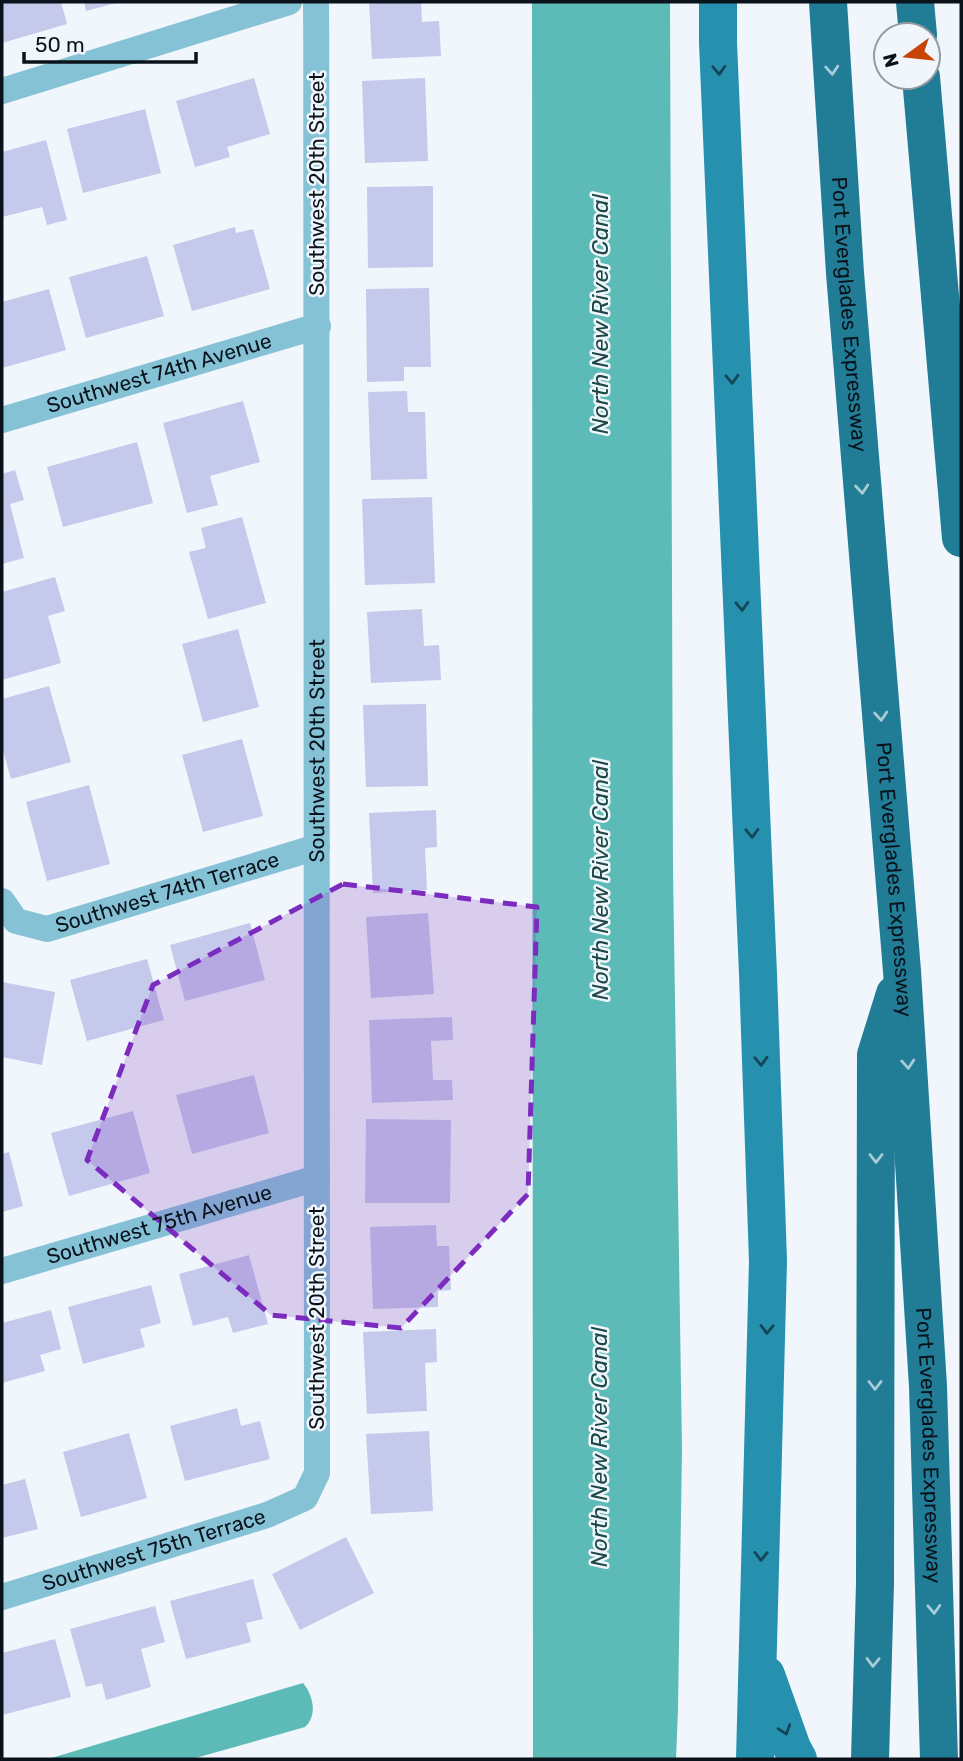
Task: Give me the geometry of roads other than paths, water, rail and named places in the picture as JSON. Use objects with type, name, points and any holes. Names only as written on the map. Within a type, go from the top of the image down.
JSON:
[{"type":"highway","name":"Port Everglades Expressway","points":[[828,2],[845,273],[902,971],[928,1386],[939,1759]]},
{"type":"highway","points":[[915,2],[917,21]]},
{"type":"highway","points":[[922,91],[961,538]]},
{"type":"highway","points":[[870,1755],[875,1571],[876,1055],[902,971]]},
{"type":"main road","points":[[718,2],[768,1261],[755,1759]]},
{"type":"main road","points":[[759,1653],[798,1759]]},
{"type":"street","points":[[2,91],[289,2]]},
{"type":"street","name":"Southwest 20th Street","points":[[305,1498],[317,1473],[316,2]]},
{"type":"street","name":"Southwest 74th Avenue","points":[[2,420],[318,326]]},
{"type":"street","name":"Southwest 74th Terrace","points":[[9,911],[47,929],[317,847]]},
{"type":"street","name":"Southwest 75th Avenue","points":[[2,1271],[317,1178]]},
{"type":"street","name":"Southwest 75th Terrace","points":[[2,1597],[267,1515],[305,1498]]},
{"type":"water","name":"North New River Canal","points":[[532,2],[670,2],[673,871],[682,1449],[676,1759],[533,1759]]},
{"type":"water","points":[[303,1683],[313,1705],[312,1717],[305,1727],[192,1759],[48,1759]]}]
